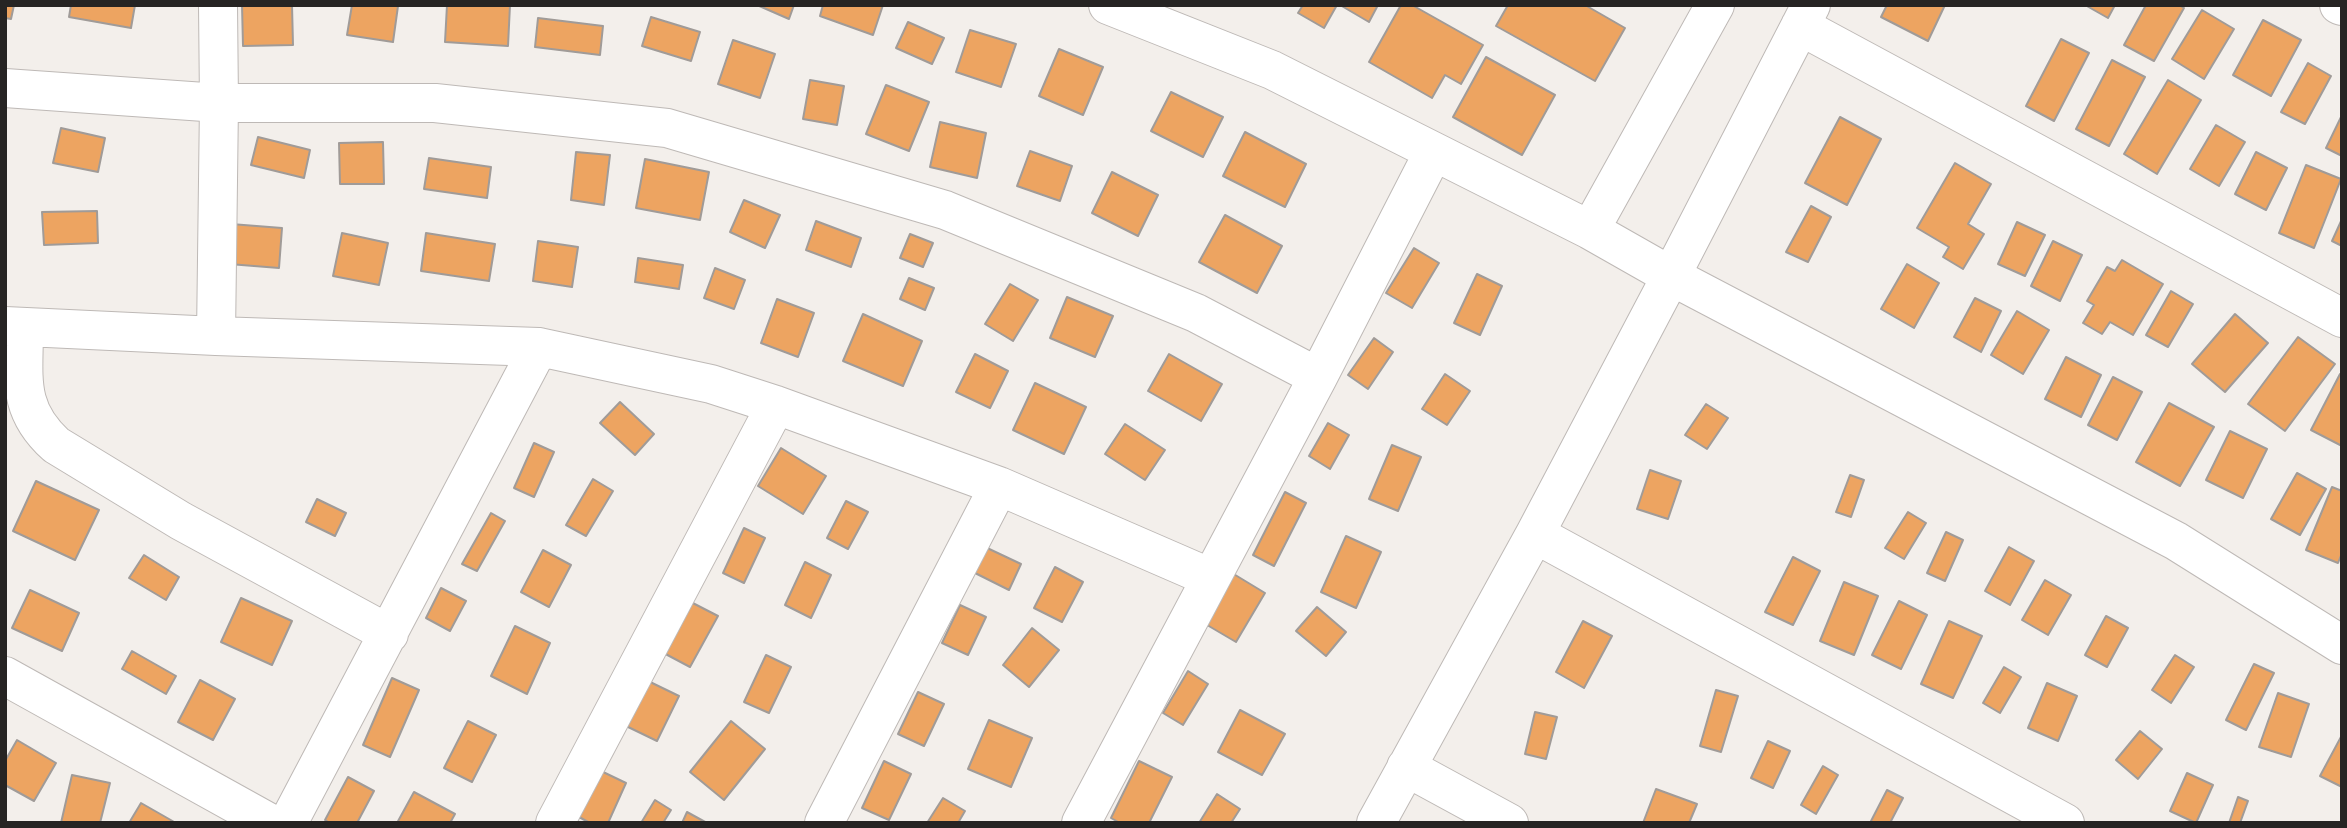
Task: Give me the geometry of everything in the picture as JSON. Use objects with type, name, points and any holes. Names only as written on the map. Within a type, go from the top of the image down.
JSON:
[{"type":"street","points":[[216,336],[218,5]]},
{"type":"street","points":[[1108,5],[1272,70],[1590,230],[1671,276],[2176,541],[2342,645]]},
{"type":"street","points":[[1590,230],[1700,10]]},
{"type":"street","points":[[1376,823],[1535,534],[1805,15],[2342,318]]},
{"type":"street","points":[[5,88],[219,103],[435,103],[667,128],[945,210],[1196,313],[1318,377]]},
{"type":"street","points":[[1081,823],[1318,377],[1433,153]]},
{"type":"street","points":[[389,634],[181,521],[56,445],[41,431],[30,412],[24,394],[15,327],[539,347],[711,384],[776,405],[999,486],[1210,578]]},
{"type":"street","points":[[288,823],[539,347]]},
{"type":"street","points":[[555,823],[776,405]]},
{"type":"street","points":[[824,823],[999,486]]},
{"type":"street","points":[[1535,534],[2065,823]]},
{"type":"street","points":[[5,676],[270,823]]},
{"type":"street","points":[[1406,767],[1509,823]]},
{"type":"building","points":[[5,5],[14,5],[11,19],[5,18]]},
{"type":"building","points":[[71,5],[135,5],[131,28],[69,17]]},
{"type":"building","points":[[242,5],[292,5],[293,45],[243,46]]},
{"type":"building","points":[[352,5],[398,6],[393,42],[347,35]]},
{"type":"building","points":[[447,5],[510,5],[508,46],[445,42]]},
{"type":"building","points":[[757,5],[794,5],[789,19]]},
{"type":"building","points":[[823,5],[883,5],[873,35],[820,16]]},
{"type":"building","points":[[1303,5],[1337,5],[1324,28],[1298,13]]},
{"type":"building","points":[[1340,5],[1378,5],[1369,22]]},
{"type":"building","points":[[1401,5],[1412,5],[1483,45],[1461,84],[1445,75],[1432,98],[1369,62]]},
{"type":"building","points":[[1508,5],[1585,5],[1625,28],[1595,81],[1496,26]]},
{"type":"building","points":[[1887,5],[1945,5],[1928,41],[1881,17]]},
{"type":"building","points":[[2085,5],[2115,5],[2108,18]]},
{"type":"building","points":[[2146,5],[2179,5],[2184,8],[2154,61],[2124,45]]},
{"type":"building","points":[[2202,10],[2234,29],[2204,79],[2172,59]]},
{"type":"building","points":[[651,17],[700,32],[691,61],[642,46]]},
{"type":"building","points":[[538,18],[603,26],[600,55],[535,47]]},
{"type":"building","points":[[2263,20],[2301,40],[2271,96],[2233,75]]},
{"type":"building","points":[[908,22],[944,38],[932,64],[896,48]]},
{"type":"building","points":[[970,30],[1016,44],[1001,87],[956,72]]},
{"type":"building","points":[[2061,39],[2089,53],[2054,121],[2026,106]]},
{"type":"building","points":[[733,40],[775,54],[760,98],[718,84]]},
{"type":"building","points":[[1059,49],[1103,67],[1083,115],[1039,96]]},
{"type":"building","points":[[1486,57],[1555,95],[1522,155],[1453,117]]},
{"type":"building","points":[[2112,60],[2145,77],[2109,146],[2076,129]]},
{"type":"building","points":[[2308,63],[2331,76],[2305,124],[2281,112]]},
{"type":"building","points":[[810,80],[844,86],[837,125],[803,119]]},
{"type":"building","points":[[2168,80],[2201,100],[2157,174],[2124,154]]},
{"type":"building","points":[[886,85],[929,102],[909,151],[866,134]]},
{"type":"building","points":[[1171,92],[1223,117],[1203,157],[1151,131]]},
{"type":"building","points":[[2342,115],[2342,156],[2326,148]]},
{"type":"building","points":[[1840,117],[1881,139],[1847,205],[1805,183]]},
{"type":"building","points":[[940,122],[986,133],[977,178],[930,167]]},
{"type":"building","points":[[2216,125],[2245,142],[2219,186],[2190,169]]},
{"type":"building","points":[[61,128],[105,138],[98,172],[53,163]]},
{"type":"building","points":[[1245,132],[1306,164],[1285,207],[1223,176]]},
{"type":"building","points":[[258,137],[310,150],[304,178],[251,165]]},
{"type":"building","points":[[383,142],[384,184],[340,184],[339,143]]},
{"type":"building","points":[[1030,151],[1072,166],[1060,201],[1017,186]]},
{"type":"building","points":[[576,152],[610,155],[604,205],[571,200]]},
{"type":"building","points":[[2256,152],[2287,168],[2266,210],[2235,194]]},
{"type":"building","points":[[429,158],[491,167],[487,198],[424,189]]},
{"type":"building","points":[[645,159],[709,172],[700,220],[636,208]]},
{"type":"building","points":[[1955,163],[1991,184],[1968,224],[1984,234],[1963,269],[1943,257],[1949,247],[1917,228]]},
{"type":"building","points":[[2306,165],[2341,179],[2314,248],[2279,233]]},
{"type":"building","points":[[1112,172],[1158,195],[1138,236],[1092,213]]},
{"type":"building","points":[[744,200],[780,215],[765,248],[730,232]]},
{"type":"building","points":[[1811,206],[1831,217],[1808,262],[1786,252]]},
{"type":"building","points":[[97,211],[98,243],[44,245],[42,212]]},
{"type":"building","points":[[1225,215],[1282,246],[1257,293],[1199,262]]},
{"type":"building","points":[[2342,219],[2342,246],[2332,241]]},
{"type":"building","points":[[816,221],[861,238],[851,267],[806,250]]},
{"type":"building","points":[[2017,222],[2045,235],[2025,276],[1998,264]]},
{"type":"building","points":[[231,224],[282,228],[279,268],[229,264]]},
{"type":"building","points":[[342,233],[388,243],[379,285],[333,276]]},
{"type":"building","points":[[426,233],[495,244],[489,281],[421,271]]},
{"type":"building","points":[[910,234],[933,243],[923,267],[900,258]]},
{"type":"building","points":[[538,241],[578,247],[572,287],[533,281]]},
{"type":"building","points":[[2053,241],[2082,255],[2060,301],[2031,286]]},
{"type":"building","points":[[1414,248],[1439,263],[1412,308],[1386,293]]},
{"type":"building","points":[[638,258],[683,265],[679,289],[635,282]]},
{"type":"building","points":[[2122,260],[2163,284],[2133,335],[2110,322],[2102,334],[2083,323],[2094,305],[2087,301],[2107,267],[2115,271]]},
{"type":"building","points":[[1907,264],[1939,283],[1914,328],[1881,309]]},
{"type":"building","points":[[715,268],[745,280],[734,309],[704,298]]},
{"type":"building","points":[[1477,274],[1502,286],[1480,335],[1454,323]]},
{"type":"building","points":[[909,278],[934,288],[925,310],[900,299]]},
{"type":"building","points":[[1010,284],[1038,300],[1013,341],[985,324]]},
{"type":"building","points":[[2171,291],[2193,304],[2168,347],[2146,335]]},
{"type":"building","points":[[1067,297],[1113,316],[1095,357],[1050,338]]},
{"type":"building","points":[[1975,298],[2001,311],[1981,352],[1954,337]]},
{"type":"building","points":[[777,299],[814,313],[798,357],[761,343]]},
{"type":"building","points":[[2017,311],[2049,330],[2023,374],[1991,355]]},
{"type":"building","points":[[863,314],[922,341],[903,386],[843,361]]},
{"type":"building","points":[[2235,314],[2268,343],[2225,392],[2192,364]]},
{"type":"building","points":[[2298,337],[2335,364],[2285,431],[2248,404]]},
{"type":"building","points":[[1374,338],[1393,352],[1368,389],[1348,375]]},
{"type":"building","points":[[975,354],[1008,371],[990,408],[956,392]]},
{"type":"building","points":[[1169,354],[1222,384],[1201,421],[1148,391]]},
{"type":"building","points":[[2066,357],[2101,375],[2081,417],[2045,399]]},
{"type":"building","points":[[1445,374],[1470,391],[1447,425],[1422,409]]},
{"type":"building","points":[[2340,374],[2342,375],[2342,446],[2311,430]]},
{"type":"building","points":[[2113,377],[2142,392],[2117,440],[2088,425]]},
{"type":"building","points":[[1035,383],[1086,407],[1064,454],[1013,430]]},
{"type":"building","points":[[620,402],[654,434],[635,455],[600,423]]},
{"type":"building","points":[[2169,403],[2214,427],[2180,486],[2136,462]]},
{"type":"building","points":[[1706,404],[1728,418],[1707,449],[1685,435]]},
{"type":"building","points":[[1328,423],[1349,435],[1330,469],[1309,456]]},
{"type":"building","points":[[1125,424],[1165,450],[1145,480],[1105,454]]},
{"type":"building","points":[[2230,431],[2267,449],[2243,498],[2206,480]]},
{"type":"building","points":[[534,443],[554,452],[534,497],[514,488]]},
{"type":"building","points":[[1392,445],[1421,457],[1398,511],[1369,499]]},
{"type":"building","points":[[781,448],[826,476],[803,514],[758,486]]},
{"type":"building","points":[[1650,470],[1681,481],[1668,519],[1637,509]]},
{"type":"building","points":[[2297,473],[2326,489],[2300,535],[2271,519]]},
{"type":"building","points":[[1850,475],[1864,480],[1851,517],[1836,512]]},
{"type":"building","points":[[593,479],[613,491],[586,536],[566,525]]},
{"type":"building","points":[[36,481],[99,510],[75,560],[13,531]]},
{"type":"building","points":[[2332,487],[2342,491],[2342,553],[2338,563],[2306,550]]},
{"type":"building","points":[[1285,492],[1306,503],[1274,566],[1253,555]]},
{"type":"building","points":[[317,499],[346,513],[335,536],[306,522]]},
{"type":"building","points":[[846,501],[868,512],[848,549],[827,538]]},
{"type":"building","points":[[1908,512],[1926,523],[1904,559],[1885,548]]},
{"type":"building","points":[[491,513],[505,521],[477,571],[462,564]]},
{"type":"building","points":[[744,528],[765,538],[744,583],[723,573]]},
{"type":"building","points":[[1946,532],[1963,540],[1945,581],[1927,573]]},
{"type":"building","points":[[1346,536],[1381,552],[1356,608],[1321,592]]},
{"type":"building","points":[[985,547],[1021,564],[1009,590],[973,572]]},
{"type":"building","points":[[2009,547],[2034,561],[2010,605],[1985,591]]},
{"type":"building","points":[[543,550],[571,565],[549,607],[521,592]]},
{"type":"building","points":[[144,555],[179,577],[166,600],[129,578]]},
{"type":"building","points":[[1793,557],[1820,571],[1793,625],[1765,612]]},
{"type":"building","points":[[805,562],[831,575],[811,618],[785,605]]},
{"type":"building","points":[[1055,567],[1083,582],[1062,622],[1034,608]]},
{"type":"building","points":[[1232,573],[1265,593],[1236,642],[1202,622]]},
{"type":"building","points":[[2045,580],[2071,595],[2048,635],[2022,620]]},
{"type":"building","points":[[1844,582],[1878,596],[1854,655],[1820,641]]},
{"type":"building","points":[[441,588],[466,601],[450,631],[426,618]]},
{"type":"building","points":[[30,590],[79,613],[62,651],[12,628]]},
{"type":"building","points":[[241,598],[292,621],[272,665],[221,642]]},
{"type":"building","points":[[685,599],[718,616],[690,667],[658,650]]},
{"type":"building","points":[[1899,601],[1927,615],[1901,669],[1872,655]]},
{"type":"building","points":[[960,605],[986,617],[968,655],[942,643]]},
{"type":"building","points":[[1317,607],[1346,632],[1326,656],[1296,631]]},
{"type":"building","points":[[2106,616],[2128,628],[2107,667],[2085,655]]},
{"type":"building","points":[[1583,621],[1612,636],[1584,688],[1556,672]]},
{"type":"building","points":[[1949,621],[1982,636],[1953,698],[1921,684]]},
{"type":"building","points":[[515,626],[550,643],[527,694],[491,676]]},
{"type":"building","points":[[1032,628],[1059,650],[1029,687],[1003,665]]},
{"type":"building","points":[[132,651],[176,676],[166,694],[122,669]]},
{"type":"building","points":[[766,655],[791,667],[769,713],[744,702]]},
{"type":"building","points":[[2175,655],[2194,667],[2171,703],[2152,690]]},
{"type":"building","points":[[2254,664],[2274,673],[2246,730],[2226,720]]},
{"type":"building","points":[[2004,667],[2021,677],[2000,713],[1983,703]]},
{"type":"building","points":[[1188,671],[1208,684],[1183,725],[1163,713]]},
{"type":"building","points":[[392,678],[419,690],[390,757],[363,745]]},
{"type":"building","points":[[200,680],[235,699],[213,740],[178,722]]},
{"type":"building","points":[[646,680],[679,696],[657,741],[624,725]]},
{"type":"building","points":[[2047,683],[2077,696],[2058,741],[2028,728]]},
{"type":"building","points":[[1716,690],[1738,696],[1721,752],[1700,746]]},
{"type":"building","points":[[918,692],[944,704],[924,746],[898,734]]},
{"type":"building","points":[[2278,693],[2309,704],[2291,757],[2259,747]]},
{"type":"building","points":[[1240,710],[1285,734],[1262,775],[1218,752]]},
{"type":"building","points":[[1535,712],[1557,717],[1546,759],[1525,754]]},
{"type":"building","points":[[989,720],[1032,738],[1011,787],[968,769]]},
{"type":"building","points":[[468,721],[496,735],[472,782],[444,768]]},
{"type":"building","points":[[731,721],[765,749],[724,800],[690,772]]},
{"type":"building","points":[[2140,731],[2162,749],[2138,779],[2116,760]]},
{"type":"building","points":[[2342,735],[2342,787],[2320,776]]},
{"type":"building","points":[[17,740],[56,763],[34,801],[5,785],[5,761]]},
{"type":"building","points":[[1768,741],[1790,751],[1773,788],[1751,778]]},
{"type":"building","points":[[884,761],[911,774],[889,820],[862,808]]},
{"type":"building","points":[[1139,761],[1172,777],[1149,823],[1120,823],[1111,818]]},
{"type":"building","points":[[1823,766],[1838,775],[1816,814],[1801,805]]},
{"type":"building","points":[[601,771],[626,783],[608,823],[590,823],[579,817]]},
{"type":"building","points":[[2187,773],[2213,785],[2196,823],[2170,811]]},
{"type":"building","points":[[72,775],[110,783],[100,823],[61,823]]},
{"type":"building","points":[[348,777],[374,791],[357,823],[330,823],[325,820]]},
{"type":"building","points":[[1656,789],[1697,804],[1689,823],[1643,823]]},
{"type":"building","points":[[1887,790],[1903,798],[1890,823],[1870,823]]},
{"type":"building","points":[[414,792],[455,814],[450,823],[397,823]]},
{"type":"building","points":[[1217,794],[1240,809],[1231,823],[1199,823]]},
{"type":"building","points":[[2238,797],[2248,801],[2240,823],[2229,823]]},
{"type":"building","points":[[943,798],[965,811],[958,823],[927,823]]},
{"type":"building","points":[[655,800],[671,810],[663,823],[641,823]]},
{"type":"building","points":[[141,803],[176,823],[129,823]]},
{"type":"building","points":[[687,812],[707,823],[682,823]]}]
